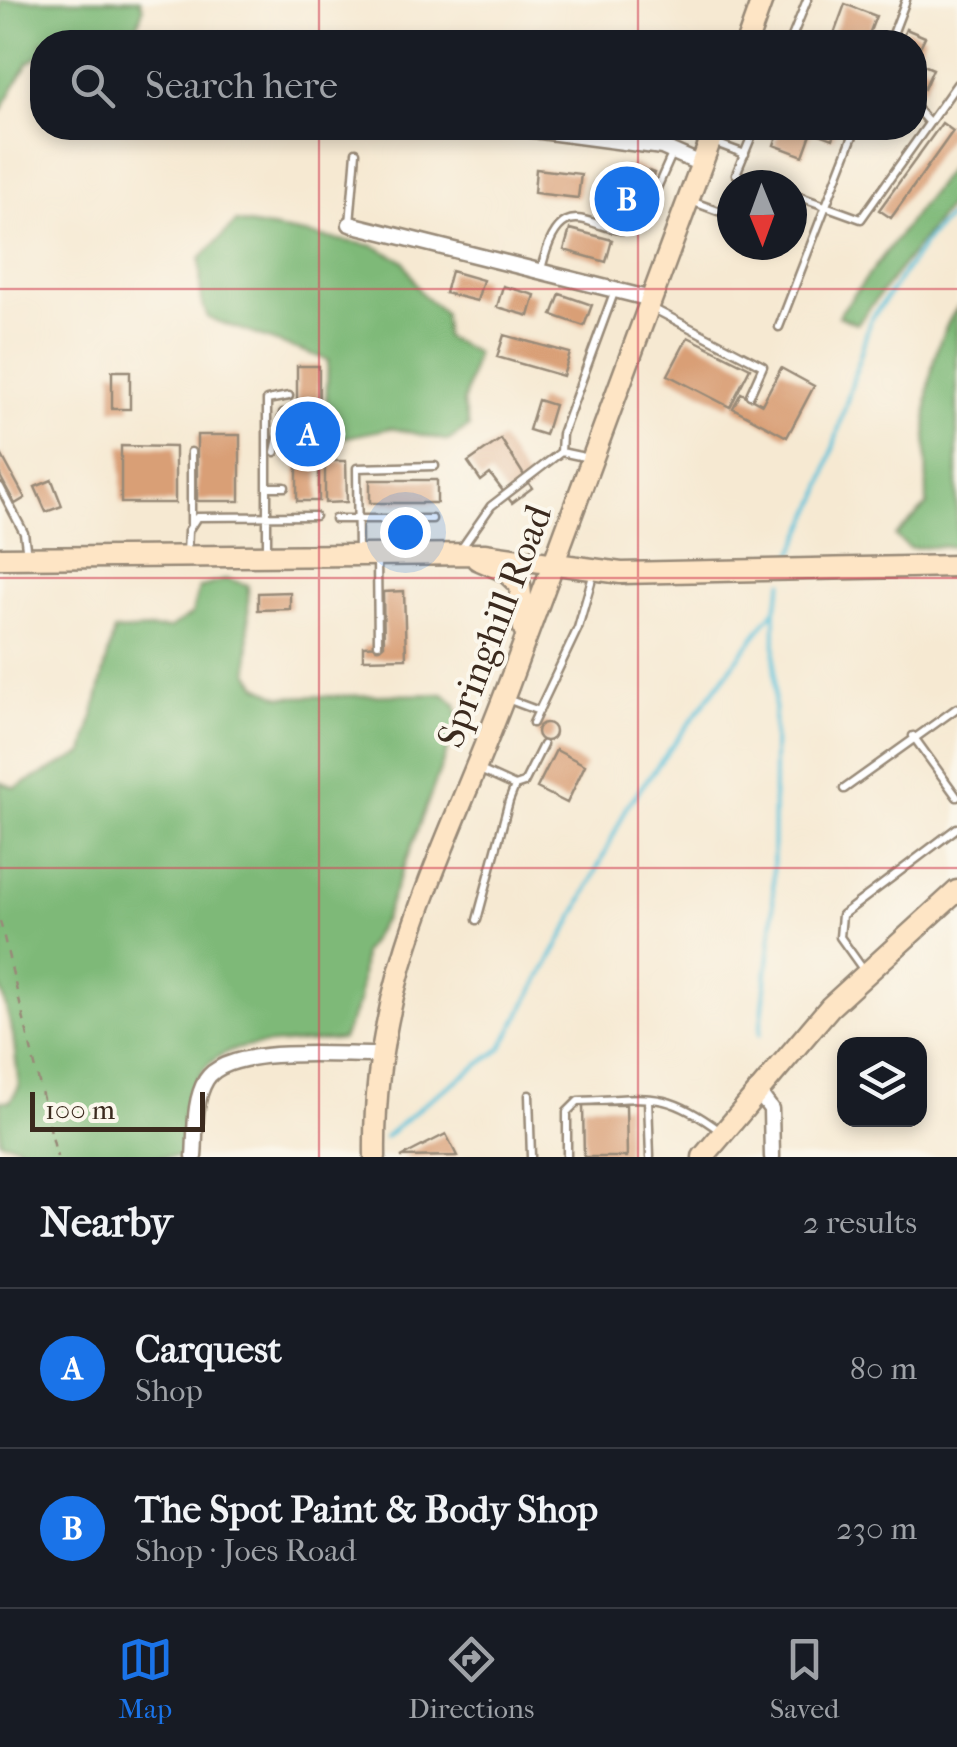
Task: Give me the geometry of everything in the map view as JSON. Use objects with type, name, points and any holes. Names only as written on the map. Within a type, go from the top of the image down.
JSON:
[{"type":"main road","points":[[755,30],[762,0]]},
{"type":"main road","name":"Springhill Road","points":[[375,1157],[380,1055],[407,935],[595,460],[710,140]]},
{"type":"main road","points":[[458,554],[496,566],[519,584],[523,646]]},
{"type":"main road","points":[[0,558],[458,554],[594,571],[957,566]]},
{"type":"main road","points":[[703,1157],[756,1089],[866,973],[957,890]]},
{"type":"street","points":[[596,140],[674,152],[701,164]]},
{"type":"street","points":[[350,224],[650,302]]},
{"type":"street","points":[[194,1157],[200,1097],[209,1076],[224,1064],[270,1056],[380,1055]]},
{"type":"street","points":[[756,1089],[771,1109],[772,1157]]},
{"type":"lane","points":[[795,30],[807,0]]},
{"type":"lane","points":[[894,0],[905,2],[894,30]]},
{"type":"lane","points":[[927,126],[957,84]]},
{"type":"lane","points":[[722,140],[745,154]]},
{"type":"lane","points":[[738,170],[751,140]]},
{"type":"lane","points":[[778,327],[851,140]]},
{"type":"lane","points":[[807,199],[861,219],[917,140]]},
{"type":"lane","points":[[350,224],[356,152]]},
{"type":"lane","points":[[540,271],[548,242],[574,218],[583,217],[622,230],[640,226],[674,152]]},
{"type":"lane","points":[[688,200],[717,211]]},
{"type":"lane","points":[[458,554],[491,506],[561,452],[562,434],[615,290]]},
{"type":"lane","points":[[650,302],[763,366],[750,395]]},
{"type":"lane","points":[[271,452],[267,400],[289,396]]},
{"type":"lane","points":[[267,556],[267,487],[271,452],[283,412]]},
{"type":"lane","points":[[271,452],[290,451]]},
{"type":"lane","points":[[187,557],[191,527],[190,452]]},
{"type":"lane","points":[[561,452],[595,460]]},
{"type":"lane","points":[[378,644],[367,555],[358,519],[357,468],[435,466]]},
{"type":"lane","points":[[0,487],[4,505],[24,533],[28,558]]},
{"type":"lane","points":[[267,487],[285,488]]},
{"type":"lane","points":[[191,527],[197,517],[315,516]]},
{"type":"lane","points":[[335,519],[432,518]]},
{"type":"lane","points":[[415,519],[421,555]]},
{"type":"lane","points":[[533,723],[578,628],[594,571]]},
{"type":"lane","points":[[504,698],[538,711]]},
{"type":"lane","points":[[844,789],[957,708]]},
{"type":"lane","points":[[913,736],[957,797]]},
{"type":"lane","points":[[476,768],[515,786],[524,782],[543,745]]},
{"type":"lane","points":[[477,920],[515,786]]},
{"type":"lane","points":[[866,973],[840,937],[842,916],[957,828]]},
{"type":"lane","points":[[529,1095],[530,1157]]},
{"type":"lane","points":[[648,1099],[650,1157]]},
{"type":"lane","points":[[567,1157],[567,1112],[572,1103],[648,1099],[685,1105],[722,1132]]},
{"type":"path","points":[[0,921],[57,1157]]},
{"type":"green space","points":[[0,0],[140,0],[143,8],[137,28],[30,30],[30,62],[0,112]]},
{"type":"green space","points":[[957,158],[957,195],[857,324],[838,316]]},
{"type":"green space","points":[[236,222],[374,246],[404,261],[420,292],[444,313],[445,337],[476,353],[463,404],[469,427],[448,441],[391,428],[337,439],[325,432],[328,360],[208,318],[201,300],[200,259]]},
{"type":"green space","points":[[957,308],[957,546],[909,548],[895,536],[927,505],[930,378],[936,353]]},
{"type":"green space","points":[[227,579],[248,585],[249,672],[258,686],[281,697],[444,694],[456,705],[459,719],[384,919],[363,953],[359,1002],[342,1039],[247,1047],[225,1053],[208,1065],[195,1085],[182,1157],[26,1157],[17,1145],[0,1141],[0,1101],[10,1101],[19,1087],[13,1035],[0,985],[0,782],[15,788],[84,753],[114,631],[170,628],[192,614],[199,588]]},
{"type":"building","points":[[845,4],[876,16],[871,30],[835,30]]},
{"type":"building","points":[[942,123],[953,131],[891,218],[879,210]]},
{"type":"building","points":[[776,140],[809,140],[803,156],[774,145]]},
{"type":"building","points":[[630,164],[654,173],[635,223],[612,215]]},
{"type":"building","points":[[536,169],[581,174],[578,198],[534,193]]},
{"type":"building","points":[[570,229],[612,240],[606,262],[564,250]]},
{"type":"building","points":[[451,271],[483,280],[477,301],[445,293]]},
{"type":"building","points":[[503,286],[535,295],[529,316],[497,307]]},
{"type":"building","points":[[560,294],[592,305],[584,326],[552,315]]},
{"type":"building","points":[[504,335],[570,353],[563,376],[497,357]]},
{"type":"building","points":[[688,337],[750,368],[730,407],[668,375]]},
{"type":"building","points":[[297,366],[319,366],[319,501],[297,501]]},
{"type":"building","points":[[781,368],[814,386],[787,437],[733,408],[741,393],[762,404]]},
{"type":"building","points":[[112,371],[130,371],[130,409],[112,409]]},
{"type":"building","points":[[538,400],[554,405],[545,435],[529,430]]},
{"type":"building","points":[[197,435],[240,435],[240,501],[197,501]]},
{"type":"building","points":[[501,439],[532,488],[512,503],[490,474],[481,481],[468,462]]},
{"type":"building","points":[[121,446],[175,447],[175,503],[121,503]]},
{"type":"building","points":[[0,452],[25,498],[15,504],[0,476]]},
{"type":"building","points":[[325,461],[346,461],[347,502],[325,503]]},
{"type":"building","points":[[52,480],[62,506],[46,512],[35,487]]},
{"type":"building","points":[[370,480],[437,480],[437,503],[370,503]]},
{"type":"building","points":[[404,591],[406,658],[363,659],[363,646],[384,645],[383,592]]},
{"type":"building","points":[[290,592],[290,609],[258,610],[258,593]]},
{"type":"building","points":[[546,723],[553,725],[553,739],[546,741],[539,739],[537,732],[539,725]]},
{"type":"building","points":[[556,750],[585,765],[567,803],[537,788]]},
{"type":"building","points":[[583,1105],[626,1105],[627,1157],[584,1157]]},
{"type":"building","points":[[446,1134],[457,1156],[401,1157]]},
{"type":"waterway","points":[[790,559],[819,497],[870,321],[928,238],[957,208]]},
{"type":"waterway","points":[[385,1137],[501,1049],[576,913],[628,805],[775,609],[783,582]]},
{"type":"waterway","points":[[760,1034],[773,919],[775,609]]},
{"type":"place","name":"The Spot Paint & Body Shop","points":[[627,199]]},
{"type":"place","name":"Carquest","points":[[308,434]]}]
